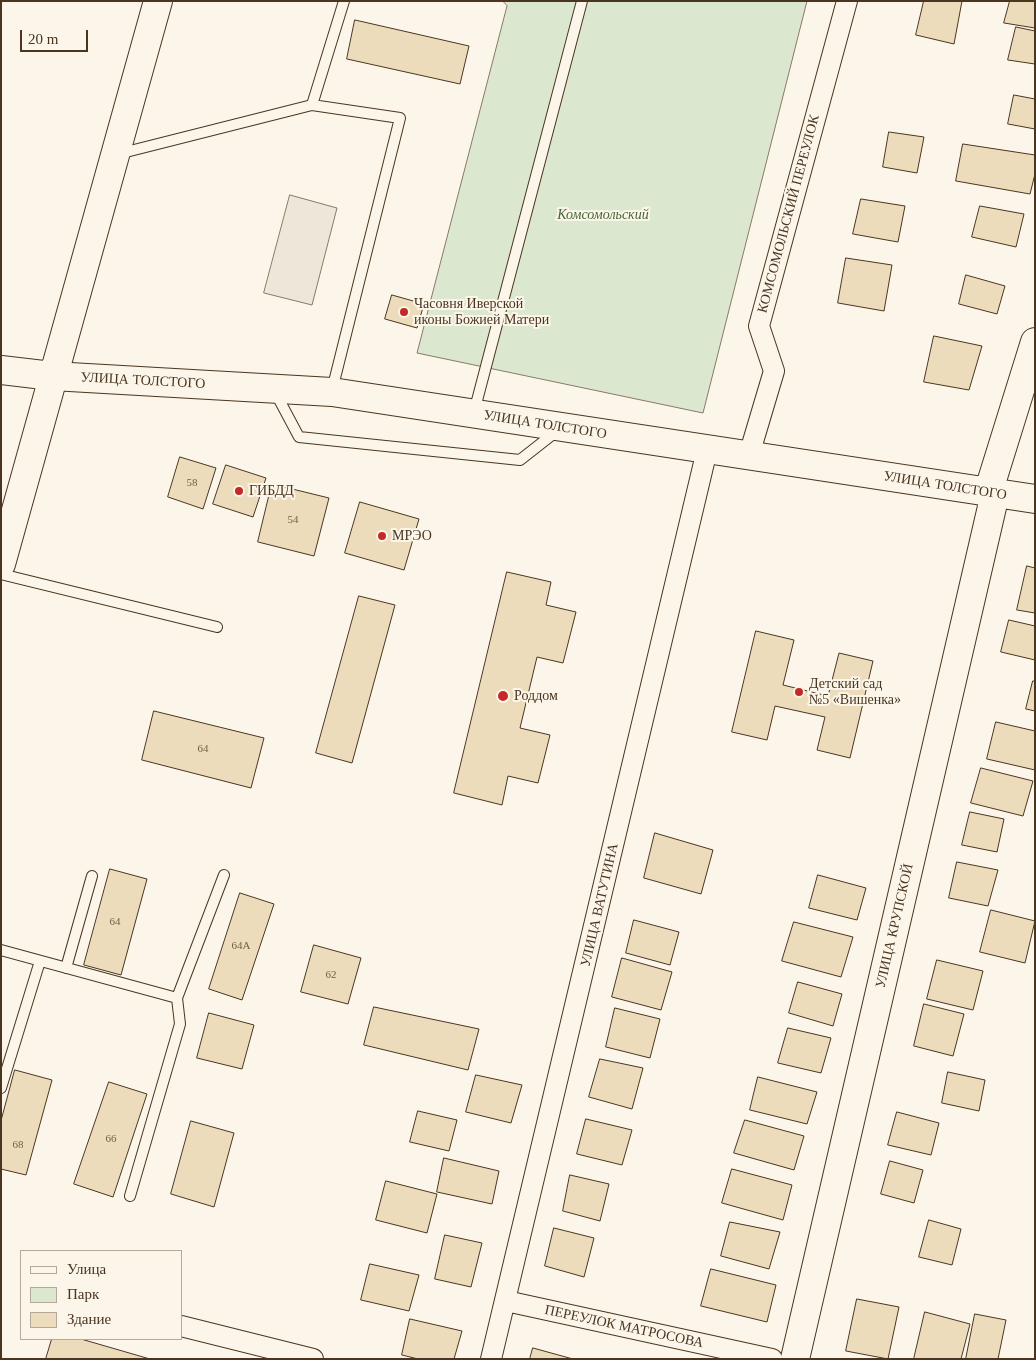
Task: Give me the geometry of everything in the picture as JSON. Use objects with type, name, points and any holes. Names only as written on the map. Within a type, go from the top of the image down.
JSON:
[{"type":"main road","points":[[1,564],[6,524],[52,376],[158,1]]},
{"type":"main road","name":"УЛИЦА КРУПСКОЙ","points":[[795,1359],[991,494],[1035,342]]},
{"type":"main road","name":"УЛИЦА ТОЛСТОГО","points":[[1,370],[52,376],[332,392],[749,455],[991,494],[1035,499]]},
{"type":"street","name":"КОМСОМОЛЬСКИЙ ПЕРЕУЛОК","points":[[749,455],[774,371],[759,326],[847,1]]},
{"type":"street","name":"УЛИЦА ВАТУТИНА","points":[[491,1359],[707,450]]},
{"type":"street","name":"ПЕРЕУЛОК МАТРОСОВА","points":[[506,1301],[772,1359]]},
{"type":"street","points":[[182,1326],[245,1351],[313,1359]]},
{"type":"lane","points":[[312,106],[344,1]]},
{"type":"lane","points":[[473,414],[582,1]]},
{"type":"lane","points":[[114,156],[312,106],[400,118],[332,392]]},
{"type":"lane","points":[[273,388],[299,436],[520,460],[562,428]]},
{"type":"lane","points":[[1,574],[217,626]]},
{"type":"lane","points":[[130,1196],[180,1024],[177,998],[224,875]]},
{"type":"lane","points":[[66,968],[92,876]]},
{"type":"lane","points":[[1,950],[177,998]]},
{"type":"lane","points":[[1,1088],[40,961]]},
{"type":"green space","name":"Комсомольский","points":[[503,1],[807,1],[703,413],[417,353],[507,6]]},
{"type":"shaded area","points":[[290,195],[337,208],[312,305],[264,293]]},
{"type":"building","points":[[924,1],[962,1],[954,44],[916,35]]},
{"type":"building","points":[[1010,1],[1035,1],[1035,28],[1004,23]]},
{"type":"building","points":[[355,20],[469,46],[460,84],[347,59]]},
{"type":"building","points":[[1016,27],[1035,31],[1035,64],[1008,60]]},
{"type":"building","points":[[1014,95],[1035,99],[1035,129],[1008,124]]},
{"type":"building","points":[[889,132],[924,137],[917,173],[883,167]]},
{"type":"building","points":[[963,144],[1035,155],[1035,174],[1030,194],[956,181]]},
{"type":"building","points":[[861,199],[905,206],[898,242],[853,234]]},
{"type":"building","points":[[980,206],[1024,214],[1016,247],[972,237]]},
{"type":"building","points":[[846,258],[892,265],[884,311],[838,303]]},
{"type":"building","points":[[966,275],[1005,286],[997,314],[959,304]]},
{"type":"building","name":"Часовня Иверской иконы Божией Матери","points":[[392,295],[424,304],[417,328],[385,319]]},
{"type":"building","points":[[934,336],[982,346],[969,390],[924,382]]},
{"type":"building","points":[[180,457],[216,468],[203,509],[168,497]]},
{"type":"building","name":"ГИБДД","points":[[226,465],[266,478],[253,517],[213,504]]},
{"type":"building","points":[[272,484],[329,498],[314,556],[258,542]]},
{"type":"building","name":"МРЭО","points":[[360,502],[419,519],[404,570],[345,553]]},
{"type":"building","points":[[1027,566],[1035,568],[1035,613],[1017,610]]},
{"type":"building","name":"Роддом","points":[[507,572],[551,582],[546,605],[576,612],[563,663],[537,657],[520,728],[550,735],[538,783],[508,776],[502,805],[454,793]]},
{"type":"building","points":[[359,596],[395,605],[352,763],[316,753]]},
{"type":"building","points":[[1009,620],[1035,626],[1035,660],[1001,652]]},
{"type":"building","points":[[756,631],[794,640],[783,685],[828,696],[839,653],[873,661],[850,758],[817,750],[825,717],[775,706],[767,740],[732,732]]},
{"type":"building","points":[[1033,681],[1035,681],[1035,711],[1026,709]]},
{"type":"building","points":[[154,711],[264,738],[251,788],[142,760]]},
{"type":"building","points":[[996,722],[1035,731],[1035,770],[987,759]]},
{"type":"building","points":[[981,768],[1033,781],[1023,816],[971,803]]},
{"type":"building","points":[[970,812],[1004,819],[997,852],[962,845]]},
{"type":"building","points":[[655,833],[713,850],[701,894],[644,878]]},
{"type":"building","points":[[957,862],[998,870],[988,906],[949,898]]},
{"type":"building","points":[[110,869],[147,879],[121,975],[84,965]]},
{"type":"building","points":[[818,875],[866,888],[857,920],[809,908]]},
{"type":"building","points":[[240,893],[274,904],[242,1000],[209,989]]},
{"type":"building","points":[[991,910],[1035,921],[1025,963],[980,952]]},
{"type":"building","points":[[634,920],[679,932],[670,965],[626,953]]},
{"type":"building","points":[[794,922],[853,937],[841,977],[782,961]]},
{"type":"building","points":[[314,945],[361,958],[348,1004],[301,992]]},
{"type":"building","points":[[622,958],[672,972],[661,1010],[612,997]]},
{"type":"building","points":[[937,960],[983,971],[973,1010],[927,999]]},
{"type":"building","points":[[798,982],[842,994],[833,1026],[789,1013]]},
{"type":"building","points":[[924,1004],[964,1014],[953,1056],[914,1046]]},
{"type":"building","points":[[374,1007],[479,1029],[468,1070],[364,1045]]},
{"type":"building","points":[[615,1008],[660,1019],[650,1058],[606,1047]]},
{"type":"building","points":[[209,1013],[254,1025],[242,1069],[197,1058]]},
{"type":"building","points":[[788,1028],[831,1038],[821,1073],[778,1063]]},
{"type":"building","points":[[600,1059],[643,1068],[632,1109],[589,1097]]},
{"type":"building","points":[[15,1070],[52,1080],[26,1175],[1,1169],[1,1121]]},
{"type":"building","points":[[948,1072],[985,1080],[979,1111],[942,1103]]},
{"type":"building","points":[[476,1075],[522,1085],[511,1123],[466,1112]]},
{"type":"building","points":[[758,1077],[817,1092],[807,1124],[750,1110]]},
{"type":"building","points":[[109,1082],[147,1094],[113,1197],[74,1184]]},
{"type":"building","points":[[418,1111],[457,1120],[449,1151],[410,1142]]},
{"type":"building","points":[[897,1112],[939,1123],[931,1155],[888,1145]]},
{"type":"building","points":[[586,1119],[632,1130],[622,1165],[577,1154]]},
{"type":"building","points":[[745,1120],[804,1136],[794,1170],[734,1153]]},
{"type":"building","points":[[191,1121],[234,1133],[214,1207],[171,1194]]},
{"type":"building","points":[[444,1158],[499,1171],[492,1204],[437,1192]]},
{"type":"building","points":[[890,1161],[923,1170],[914,1203],[881,1194]]},
{"type":"building","points":[[732,1169],[792,1185],[783,1220],[722,1203]]},
{"type":"building","points":[[570,1175],[609,1184],[600,1221],[563,1211]]},
{"type":"building","points":[[386,1181],[437,1194],[427,1233],[376,1220]]},
{"type":"building","points":[[929,1220],[961,1229],[952,1265],[919,1257]]},
{"type":"building","points":[[730,1222],[780,1232],[769,1269],[721,1256]]},
{"type":"building","points":[[554,1228],[594,1238],[584,1277],[545,1266]]},
{"type":"building","points":[[445,1235],[482,1243],[471,1287],[435,1279]]},
{"type":"building","points":[[370,1264],[419,1275],[409,1311],[361,1300]]},
{"type":"building","points":[[711,1269],[776,1285],[767,1322],[701,1306]]},
{"type":"building","points":[[857,1299],[899,1307],[888,1359],[846,1351]]},
{"type":"building","points":[[925,1312],[970,1324],[961,1359],[914,1359]]},
{"type":"building","points":[[975,1314],[1006,1320],[998,1359],[966,1359]]},
{"type":"building","points":[[410,1319],[462,1331],[454,1359],[418,1359],[402,1355]]},
{"type":"building","points":[[52,1340],[84,1340],[150,1359],[46,1359]]},
{"type":"building","points":[[533,1348],[573,1359],[530,1359]]},
{"type":"place","name":"Часовня Иверской иконы Божией Матери","points":[[404,312]]},
{"type":"place","name":"ГИБДД","points":[[239,491]]},
{"type":"place","name":"МРЭО","points":[[382,536]]},
{"type":"place","name":"Детский сад №5 «Вишенка»","points":[[799,692]]},
{"type":"place","name":"Роддом","points":[[503,696]]}]
